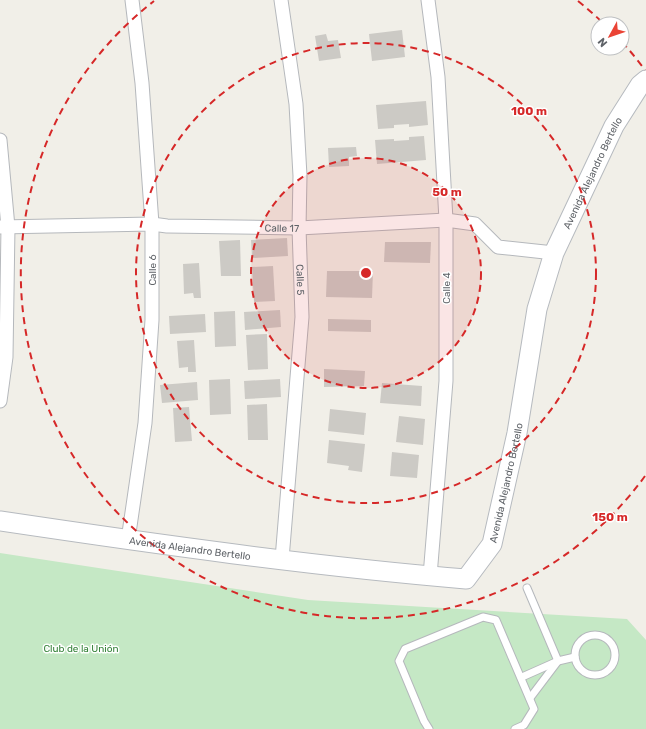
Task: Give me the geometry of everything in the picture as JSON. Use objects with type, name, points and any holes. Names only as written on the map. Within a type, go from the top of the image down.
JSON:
[{"type":"main road","name":"Avenida Alejandro Bertello","points":[[0,521],[128,540],[282,559],[466,579],[492,544],[517,433],[537,309],[554,253],[614,126],[640,85],[646,80]]},
{"type":"street","name":"Calle 6","points":[[128,540],[145,423],[152,320],[152,224],[142,83],[132,0]]},
{"type":"street","name":"Calle 5","points":[[281,0],[296,104],[300,176],[299,228],[302,317],[282,559]]},
{"type":"street","name":"Calle 4","points":[[428,0],[438,77],[446,220],[446,381],[430,576]]},
{"type":"street","points":[[0,140],[4,227],[6,357],[0,401]]},
{"type":"street","name":"Calle 17","points":[[4,227],[152,224],[167,226],[299,228],[446,220],[475,224],[498,247],[554,253]]},
{"type":"lane","points":[[527,588],[558,661]]},
{"type":"lane","points":[[429,729],[424,721],[399,661],[405,649],[483,617],[496,620],[522,677],[534,709],[524,725],[514,729]]},
{"type":"lane","points":[[594,635],[606,638],[611,643],[615,655],[611,668],[606,673],[599,675],[586,673],[580,669],[576,663],[575,657],[578,644],[588,636],[594,635]]},
{"type":"lane","points":[[522,677],[558,661],[575,657]]},
{"type":"lane","points":[[530,698],[558,661]]},
{"type":"green space","name":"Club de la Unión","points":[[0,553],[308,600],[627,619],[646,640],[646,729],[0,729]]},
{"type":"building","points":[[402,30],[405,57],[372,61],[369,34]]},
{"type":"building","points":[[326,34],[328,41],[338,40],[341,58],[319,61],[315,36]]},
{"type":"building","points":[[426,101],[428,125],[409,127],[409,124],[394,125],[394,128],[378,129],[376,105]]},
{"type":"building","points":[[424,136],[426,160],[377,164],[375,140],[409,140],[409,137]]},
{"type":"building","points":[[356,147],[357,156],[349,157],[349,166],[329,167],[328,148]]},
{"type":"building","points":[[287,238],[288,256],[252,258],[251,240]]},
{"type":"building","points":[[240,240],[241,276],[221,276],[219,241]]},
{"type":"building","points":[[385,242],[431,242],[430,263],[384,262]]},
{"type":"building","points":[[199,263],[201,298],[194,298],[193,293],[184,294],[183,264]]},
{"type":"building","points":[[273,266],[275,301],[254,302],[252,267]]},
{"type":"building","points":[[327,271],[373,271],[372,298],[326,297]]},
{"type":"building","points":[[280,310],[281,327],[245,330],[244,312]]},
{"type":"building","points":[[235,311],[236,346],[215,347],[214,312]]},
{"type":"building","points":[[205,314],[206,332],[170,334],[169,316]]},
{"type":"building","points":[[328,319],[371,320],[371,332],[328,331]]},
{"type":"building","points":[[267,334],[268,369],[248,370],[246,335]]},
{"type":"building","points":[[194,340],[196,372],[188,372],[188,367],[179,368],[177,341]]},
{"type":"building","points":[[324,369],[365,371],[364,386],[324,387]]},
{"type":"building","points":[[230,379],[231,414],[210,415],[209,380]]},
{"type":"building","points":[[280,379],[281,397],[245,399],[244,381]]},
{"type":"building","points":[[197,382],[198,400],[162,403],[160,385]]},
{"type":"building","points":[[382,383],[422,386],[421,406],[380,403]]},
{"type":"building","points":[[267,404],[268,440],[248,440],[247,405]]},
{"type":"building","points":[[189,407],[192,441],[175,442],[173,408]]},
{"type":"building","points":[[330,409],[366,413],[364,435],[328,431]]},
{"type":"building","points":[[399,416],[425,419],[423,445],[396,442]]},
{"type":"building","points":[[329,440],[365,444],[362,472],[348,470],[349,466],[327,463]]},
{"type":"building","points":[[392,452],[419,455],[417,478],[390,476]]}]
